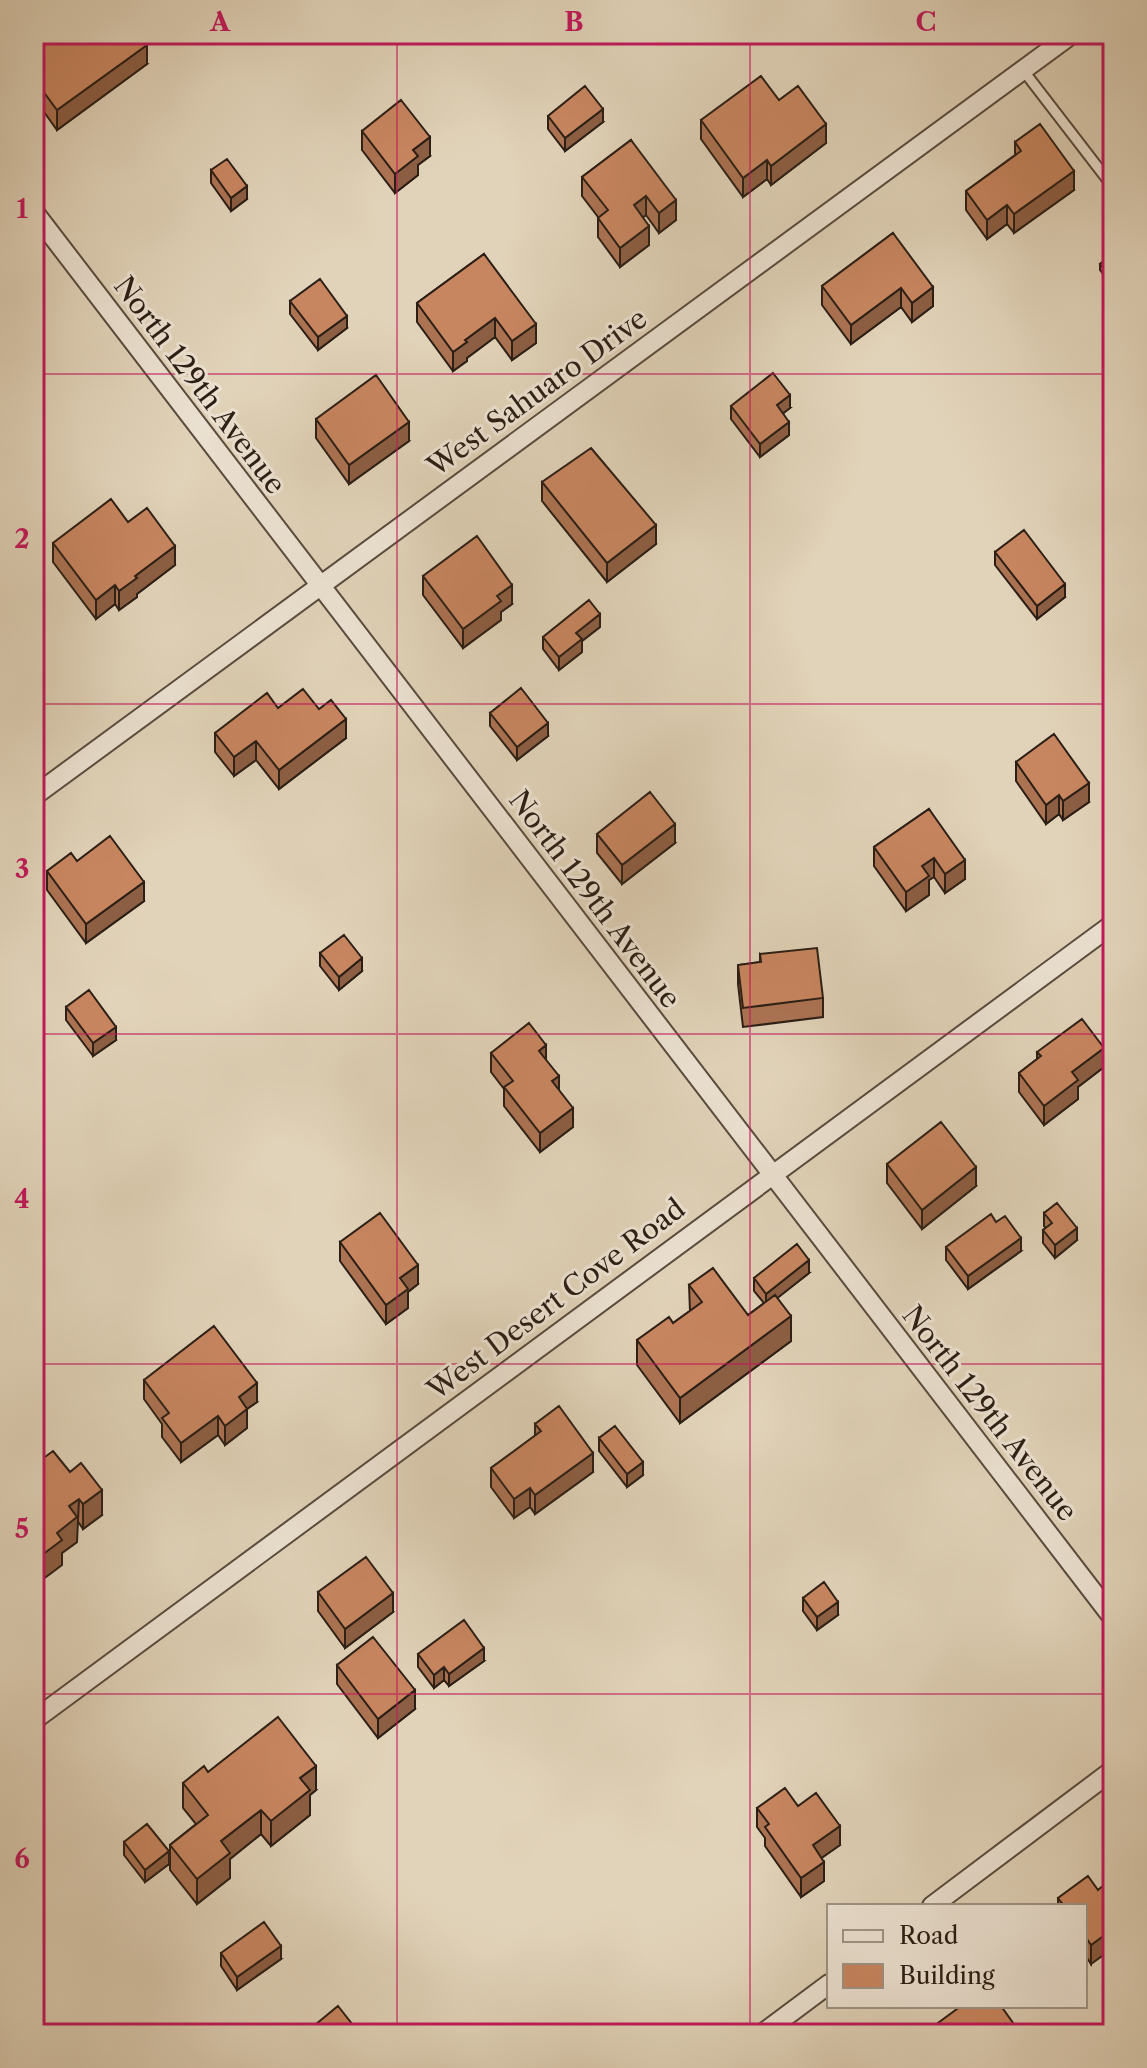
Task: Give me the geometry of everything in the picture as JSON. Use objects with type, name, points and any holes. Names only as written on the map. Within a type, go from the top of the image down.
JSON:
[{"type":"street","name":"West Sahuaro Drive","points":[[34,796],[1072,34]]},
{"type":"street","name":"North 129th Avenue","points":[[34,212],[1113,1618]]},
{"type":"street","name":"West Desert Cove Road","points":[[34,1720],[1113,924]]},
{"type":"street","points":[[935,1904],[1113,1770]]},
{"type":"street","points":[[762,2034],[827,1985]]},
{"type":"lane","points":[[1023,70],[1113,187]]},
{"type":"building","points":[[52,34],[138,34],[147,45],[57,110],[34,79],[34,47]]},
{"type":"building","points":[[761,76],[779,100],[798,86],[826,124],[771,166],[767,160],[743,178],[701,120]]},
{"type":"building","points":[[585,86],[603,109],[565,138],[548,116]]},
{"type":"building","points":[[401,100],[430,137],[413,150],[418,156],[395,174],[362,131]]},
{"type":"building","points":[[1040,124],[1074,171],[1014,214],[1007,205],[987,220],[966,191],[1021,151],[1015,142]]},
{"type":"building","points":[[631,140],[676,200],[659,213],[646,196],[634,205],[649,226],[620,248],[598,218],[608,210],[582,177]]},
{"type":"building","points":[[227,159],[247,186],[231,198],[211,170]]},
{"type":"building","points":[[893,233],[933,287],[912,303],[901,288],[851,325],[822,286]]},
{"type":"building","points":[[484,254],[536,324],[512,341],[495,318],[453,352],[417,303]]},
{"type":"building","points":[[1113,254],[1113,281],[1100,264]]},
{"type":"building","points":[[320,279],[347,316],[318,337],[290,301]]},
{"type":"building","points":[[773,373],[790,395],[777,405],[789,422],[760,444],[731,406]]},
{"type":"building","points":[[376,375],[409,422],[349,465],[316,419]]},
{"type":"building","points":[[591,448],[656,525],[607,563],[542,482]]},
{"type":"building","points":[[111,499],[128,522],[147,508],[175,546],[119,591],[115,585],[96,600],[53,543]]},
{"type":"building","points":[[1024,530],[1065,584],[1037,606],[995,552]]},
{"type":"building","points":[[477,536],[512,585],[497,596],[501,601],[463,629],[423,576]]},
{"type":"building","points":[[589,600],[600,614],[576,633],[582,639],[559,657],[543,637]]},
{"type":"building","points":[[521,688],[548,723],[517,747],[490,713]]},
{"type":"building","points":[[303,689],[319,709],[331,700],[346,719],[279,770],[256,741],[234,757],[215,733],[267,693],[278,708]]},
{"type":"building","points":[[1054,734],[1089,783],[1063,801],[1059,795],[1046,805],[1016,762]]},
{"type":"building","points":[[650,792],[675,824],[622,865],[597,834]]},
{"type":"building","points":[[929,809],[965,860],[945,874],[934,858],[922,866],[929,876],[906,892],[874,847]]},
{"type":"building","points":[[110,836],[144,882],[86,924],[47,871],[71,853],[77,861]]},
{"type":"building","points":[[344,935],[362,958],[339,977],[320,953]]},
{"type":"building","points":[[817,948],[823,998],[743,1008],[738,965],[761,962],[760,954]]},
{"type":"building","points":[[89,990],[116,1027],[93,1043],[66,1007]]},
{"type":"building","points":[[1082,1019],[1104,1048],[1072,1072],[1078,1080],[1044,1106],[1019,1073],[1041,1056],[1037,1052]]},
{"type":"building","points":[[529,1023],[546,1045],[539,1051],[559,1076],[552,1081],[573,1108],[540,1133],[504,1087],[513,1081],[491,1053]]},
{"type":"building","points":[[941,1122],[976,1167],[922,1210],[887,1164]]},
{"type":"building","points":[[1057,1203],[1077,1228],[1055,1245],[1043,1230],[1052,1223],[1044,1213]]},
{"type":"building","points":[[380,1213],[418,1265],[400,1278],[408,1289],[386,1305],[340,1242]]},
{"type":"building","points":[[991,1214],[996,1222],[1005,1216],[1021,1238],[968,1276],[946,1247]]},
{"type":"building","points":[[797,1244],[809,1260],[766,1294],[754,1278]]},
{"type":"building","points":[[713,1268],[748,1315],[775,1295],[791,1316],[680,1398],[637,1340],[669,1317],[673,1323],[702,1302],[689,1285]]},
{"type":"building","points":[[214,1326],[257,1383],[239,1397],[247,1409],[225,1426],[218,1416],[181,1443],[162,1418],[169,1413],[144,1380]]},
{"type":"building","points":[[559,1406],[593,1453],[535,1495],[530,1488],[514,1499],[491,1468],[541,1431],[535,1424]]},
{"type":"building","points":[[615,1426],[643,1462],[627,1474],[599,1438]]},
{"type":"building","points":[[53,1451],[70,1472],[81,1463],[102,1490],[83,1504],[79,1499],[69,1506],[77,1517],[57,1533],[62,1540],[34,1561],[34,1465]]},
{"type":"building","points":[[366,1557],[393,1593],[345,1629],[318,1592]]},
{"type":"building","points":[[824,1582],[838,1602],[817,1617],[803,1598]]},
{"type":"building","points":[[464,1620],[484,1648],[449,1674],[444,1667],[434,1675],[418,1654]]},
{"type":"building","points":[[373,1637],[415,1690],[378,1719],[337,1665]]},
{"type":"building","points":[[278,1717],[316,1766],[300,1778],[310,1790],[271,1821],[261,1810],[221,1841],[230,1853],[197,1879],[170,1845],[208,1815],[183,1783],[204,1766],[208,1772]]},
{"type":"building","points":[[785,1788],[798,1806],[816,1793],[840,1826],[813,1845],[824,1862],[801,1878],[765,1827],[769,1824],[757,1808]]},
{"type":"building","points":[[147,1824],[169,1851],[145,1870],[124,1842]]},
{"type":"building","points":[[1088,1876],[1098,1890],[1105,1884],[1113,1896],[1113,1929],[1091,1945],[1087,1939],[1087,1904],[1062,1904],[1058,1898]]},
{"type":"building","points":[[264,1922],[281,1946],[237,1977],[221,1953]]},
{"type":"building","points":[[338,2006],[360,2034],[304,2034]]},
{"type":"building","points":[[958,2008],[1002,2008],[1016,2027],[1006,2034],[923,2034]]}]
